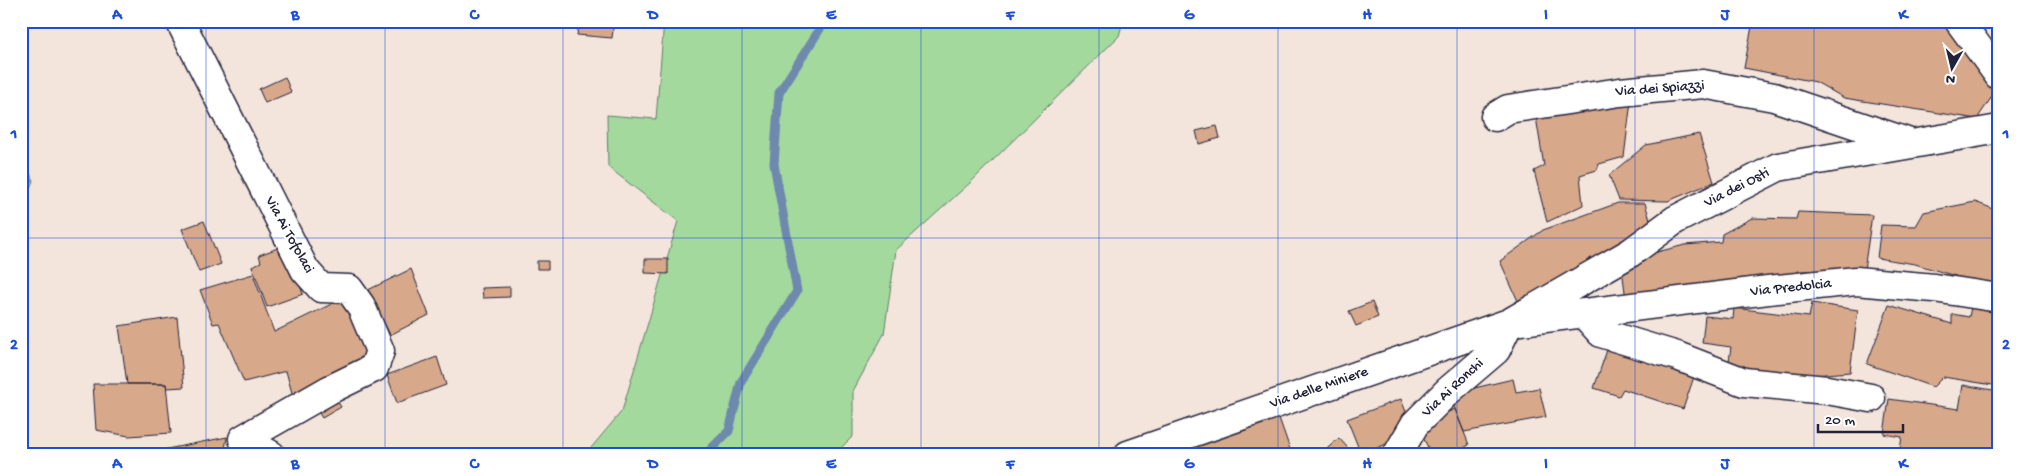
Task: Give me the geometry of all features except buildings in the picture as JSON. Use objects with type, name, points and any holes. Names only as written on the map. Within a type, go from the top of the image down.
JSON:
[{"type":"street","name":"Via Ai Tofolaci","points":[[180,21],[305,270],[321,288],[349,289],[361,306],[380,351],[374,368],[329,390],[243,439],[271,455]]},
{"type":"street","points":[[1959,21],[1999,76]]},
{"type":"street","name":"Via dei Spiazzi","points":[[1495,117],[1508,110],[1620,92],[1703,84],[1774,97],[1910,143]]},
{"type":"street","name":"Via dei Osti","points":[[1509,323],[1630,253],[1675,220],[1778,167],[1910,143],[1997,132]]},
{"type":"street","name":"Via Predolcia","points":[[1509,323],[1768,290],[1856,281],[1934,288],[1999,298]]},
{"type":"street","points":[[1583,313],[1600,333],[1677,356],[1744,382],[1827,390],[1871,398]]},
{"type":"street","name":"Via delle Miniere","points":[[1128,455],[1509,323]]},
{"type":"street","name":"Via Ai Ronchi","points":[[1397,455],[1415,424],[1448,391],[1496,350],[1509,323]]},
{"type":"green space","points":[[664,21],[1123,21],[1119,36],[972,181],[896,250],[884,334],[853,391],[853,436],[834,455],[585,455],[622,411],[678,221],[608,167],[607,115],[656,119]]},
{"type":"green space","points":[[21,150],[33,181],[21,209]]},
{"type":"waterway","points":[[705,455],[729,431],[741,382],[797,291],[774,164],[779,93],[825,21]]}]
